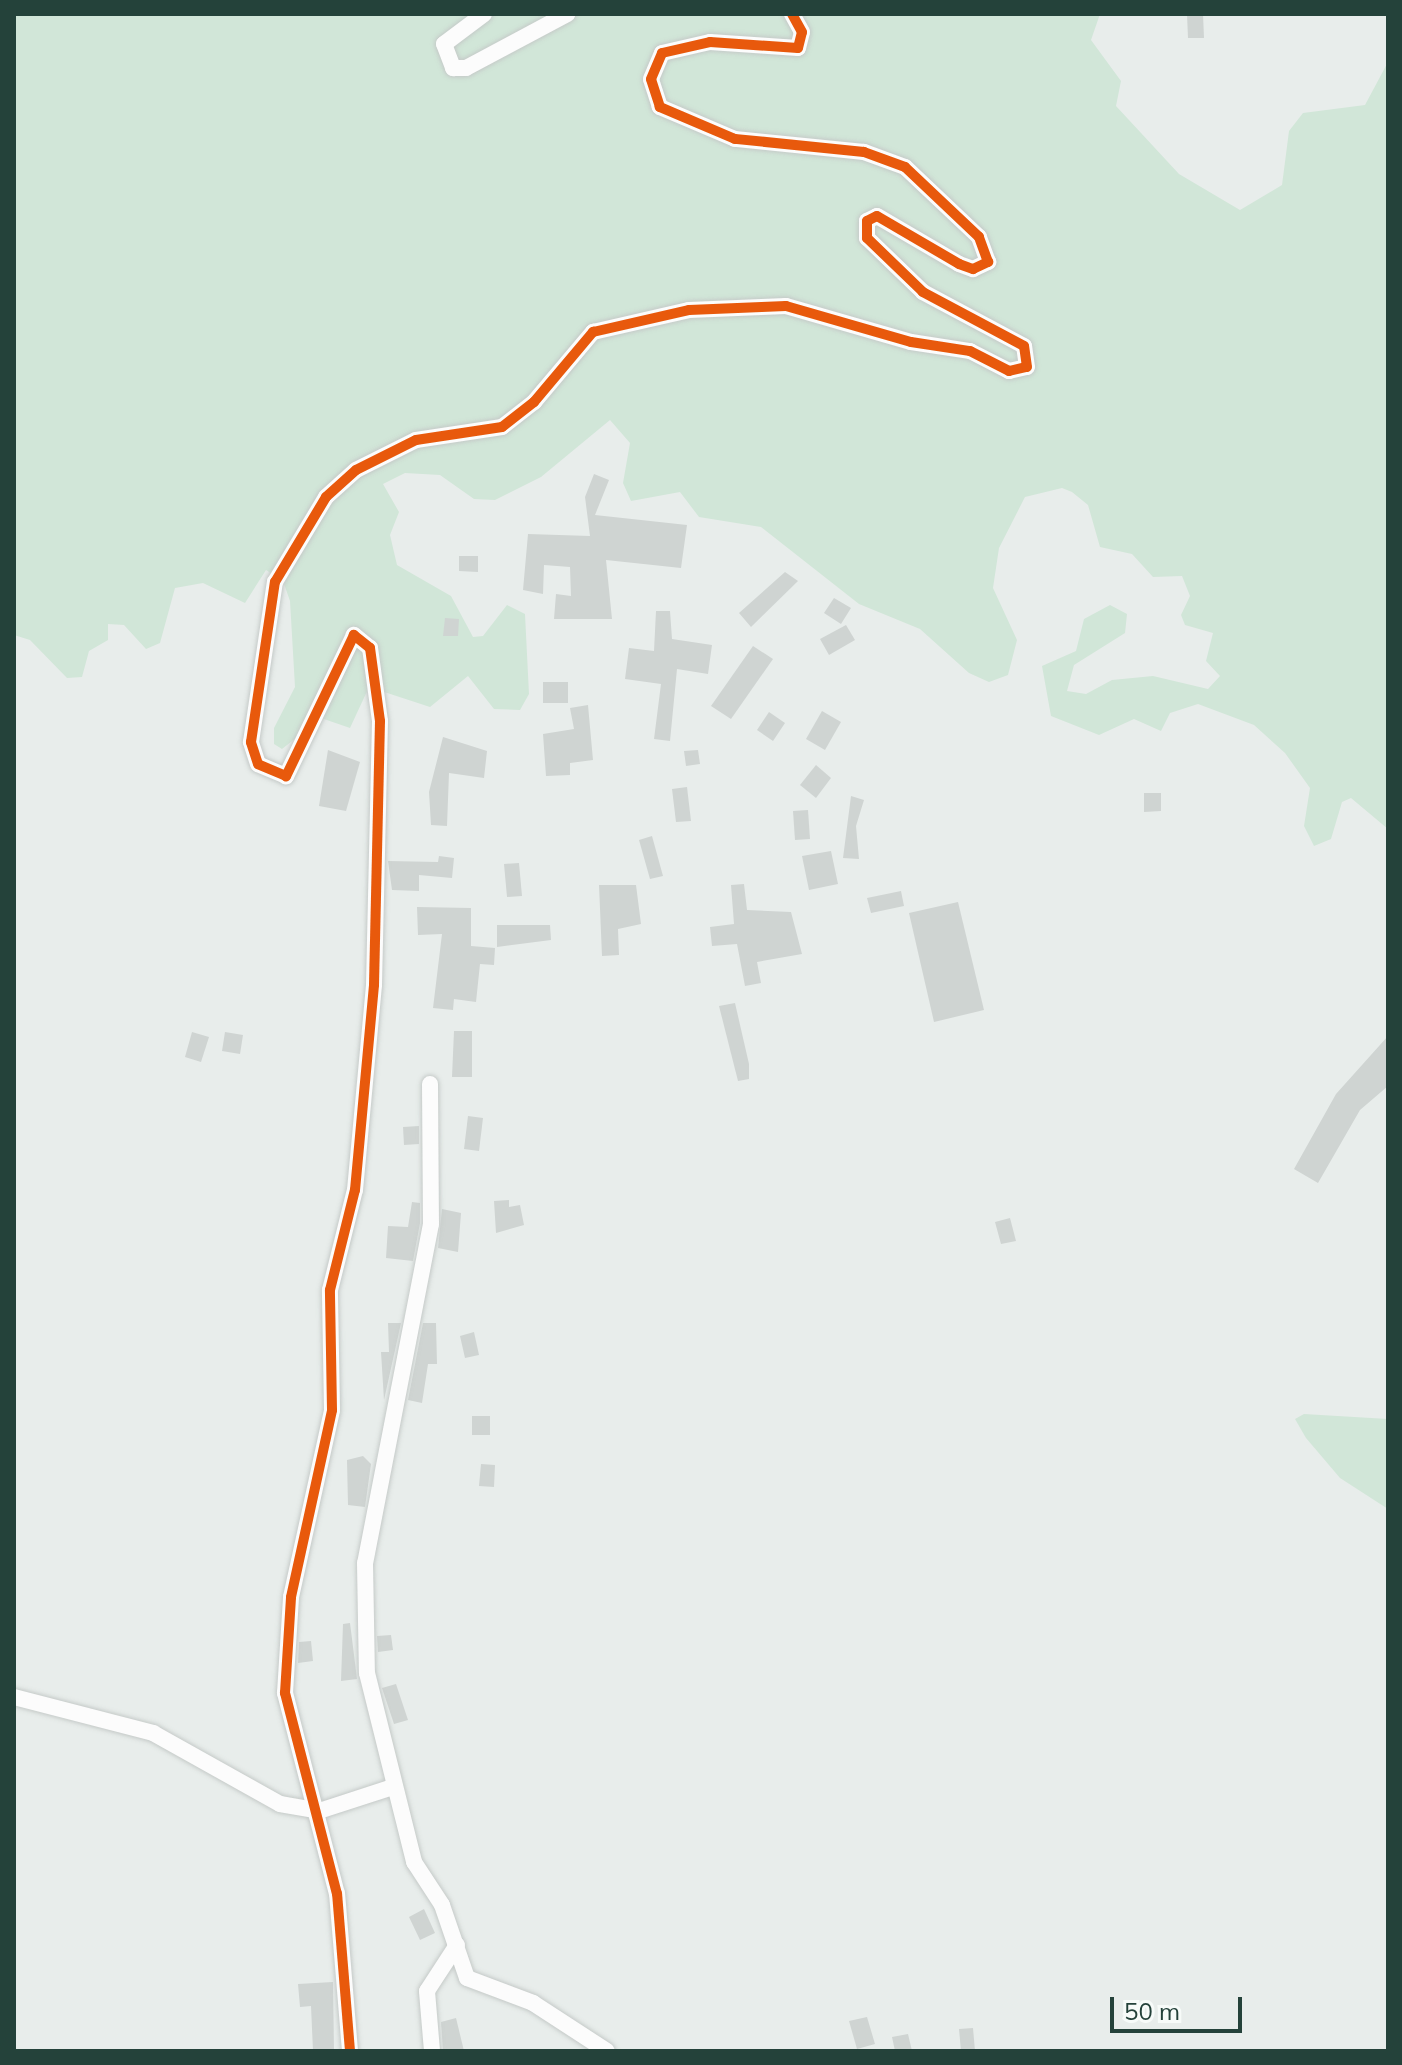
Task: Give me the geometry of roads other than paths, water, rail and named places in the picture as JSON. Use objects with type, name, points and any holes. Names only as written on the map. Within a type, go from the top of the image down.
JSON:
[{"type":"street","points":[[484,14],[444,44],[453,68],[466,68],[567,14]]},
{"type":"street","points":[[350,2051],[337,1894],[319,1811],[294,1749],[285,1693],[291,1597],[332,1410],[330,1290],[355,1190],[374,985],[380,721],[370,648],[354,635],[286,776],[258,764],[251,742],[275,582],[302,530],[356,470],[400,447],[502,427],[534,402],[593,332],[689,310],[786,306],[911,342],[970,351],[1009,371],[1027,367],[1024,346],[923,292],[867,238],[867,221],[877,216],[946,259],[973,269],[988,262],[979,237],[905,167],[864,152],[735,139],[660,107],[651,79],[662,53],[710,42],[798,48],[802,32],[792,14]]},
{"type":"street","points":[[430,1084],[431,1224],[365,1563],[367,1673],[414,1862],[457,1945],[467,1978],[533,2003],[607,2051]]},
{"type":"street","points":[[14,1697],[153,1733],[280,1804],[319,1811],[393,1787]]},
{"type":"street","points":[[432,2051],[427,1991],[457,1945]]}]
